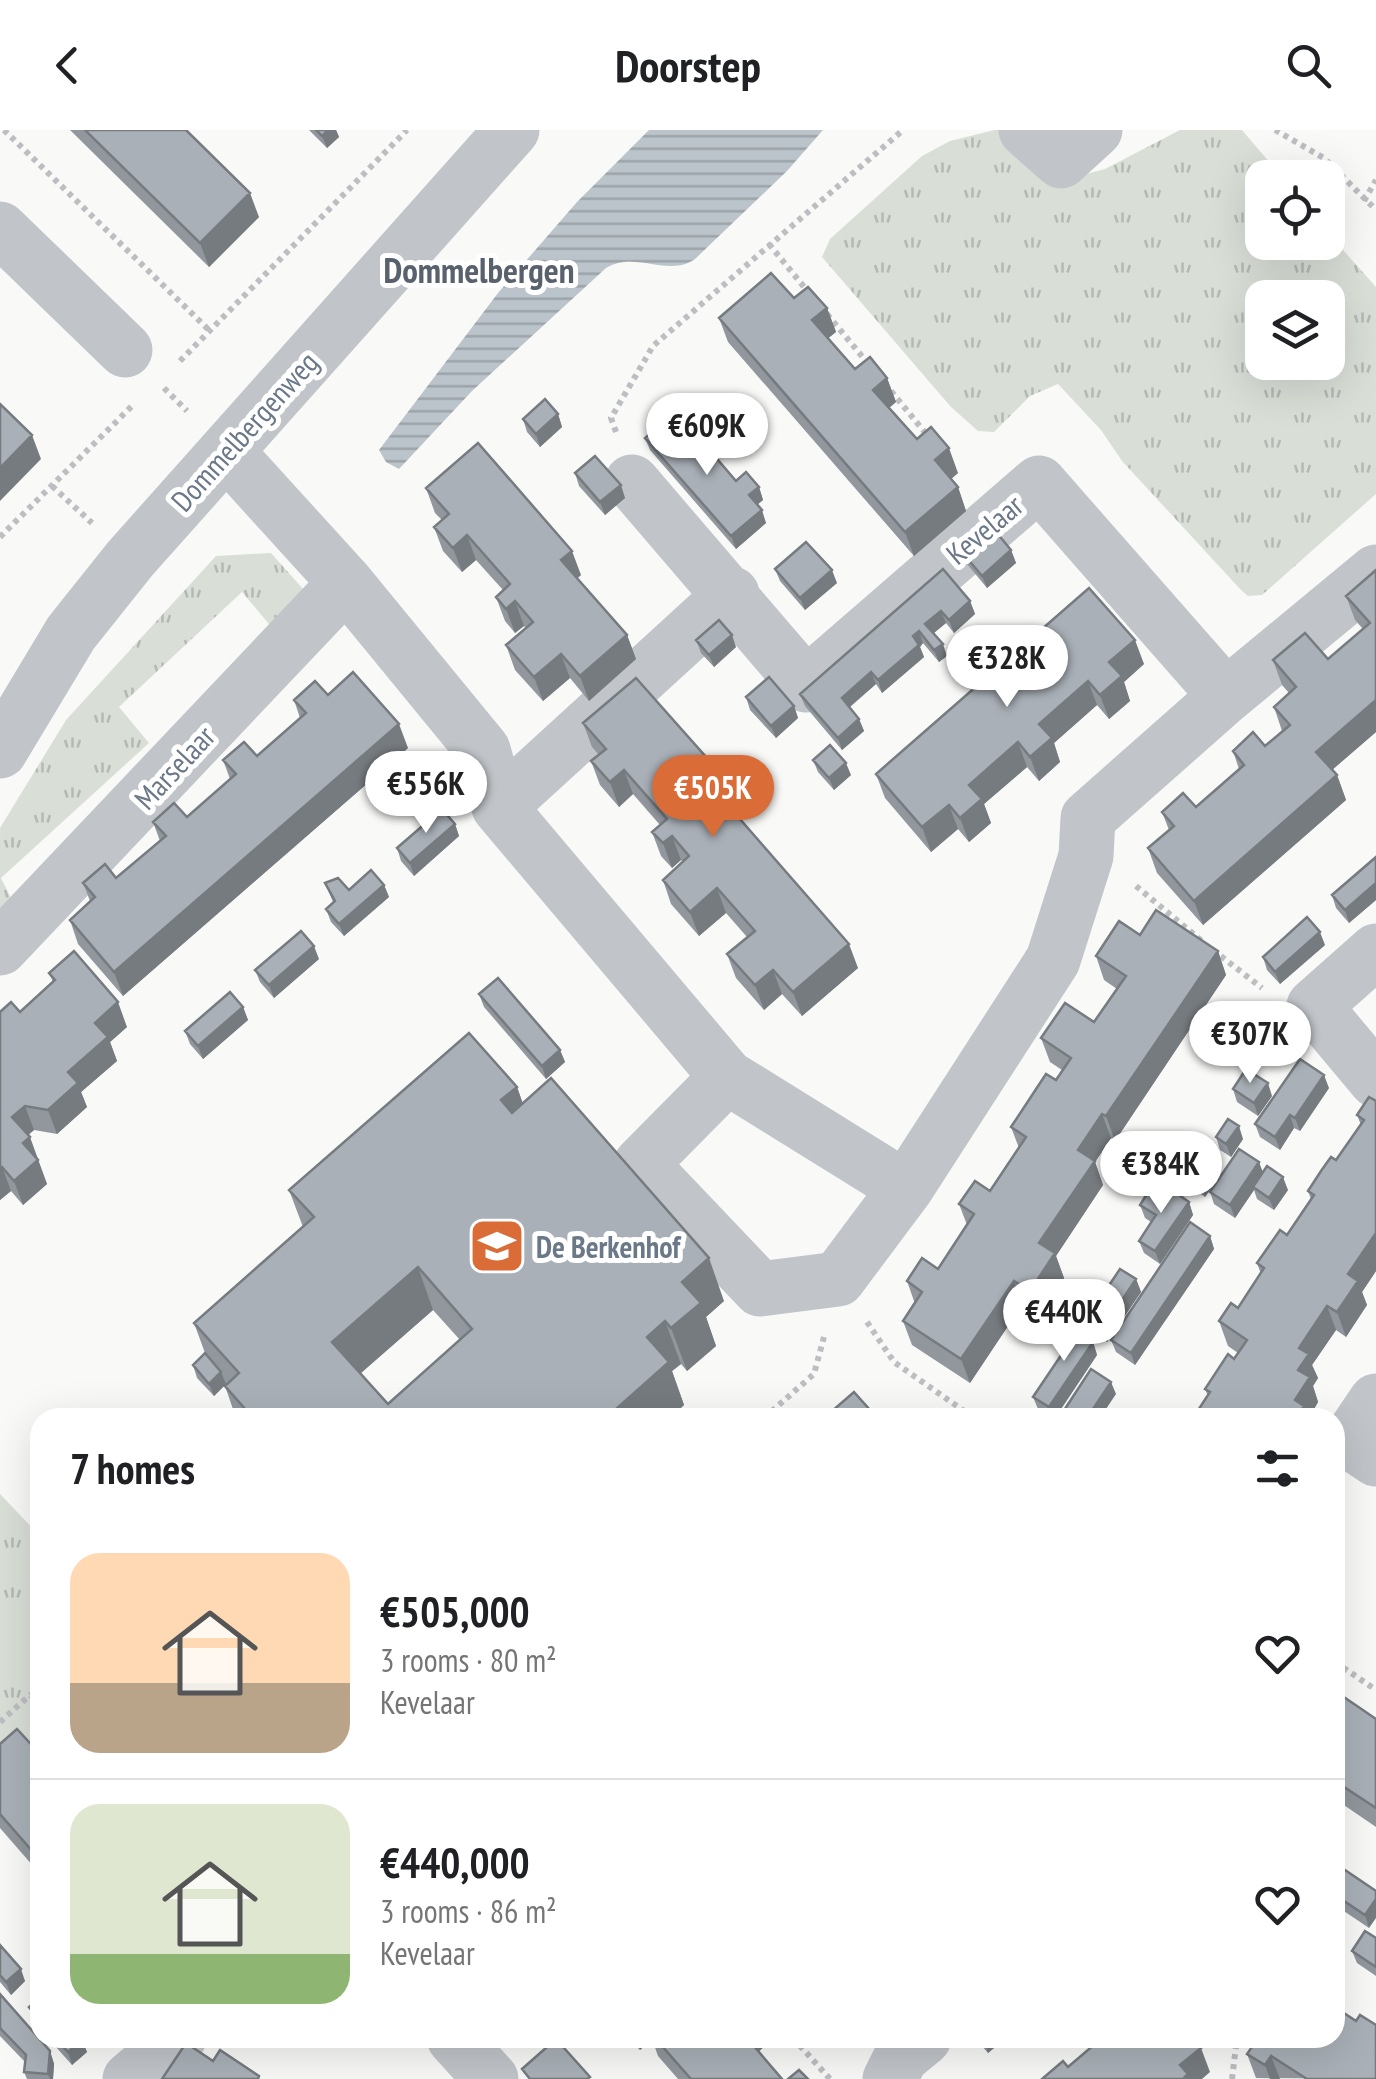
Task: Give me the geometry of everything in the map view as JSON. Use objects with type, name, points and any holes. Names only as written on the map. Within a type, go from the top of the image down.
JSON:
[{"type":"street","name":"Dommelbergenweg","points":[[0,751],[71,633],[226,451],[512,130]]},
{"type":"street","points":[[0,229],[142,366]]},
{"type":"street","points":[[226,451],[346,583],[483,750],[499,807],[727,1077],[906,1188]]},
{"type":"street","name":"Kevelaar","points":[[632,482],[732,594],[806,685],[1039,483],[1226,696]]},
{"type":"street","points":[[727,1077],[641,1164],[760,1290],[838,1279],[906,1188],[1053,960],[1086,856],[1088,818],[1226,696],[1376,572]]},
{"type":"street","name":"Marselaar","points":[[0,948],[346,583]]},
{"type":"street","points":[[499,807],[732,594]]},
{"type":"street","points":[[1376,951],[1314,1006],[1376,1080]]},
{"type":"street","points":[[130,2079],[167,2048]]},
{"type":"street","points":[[463,2048],[490,2079]]},
{"type":"street","points":[[890,2079],[901,2057],[912,2048]]},
{"type":"path","points":[[4,130],[211,332]]},
{"type":"path","points":[[0,537],[142,366],[211,332],[408,130]]},
{"type":"path","points":[[632,482],[611,418],[653,346],[903,130]]},
{"type":"path","points":[[1275,130],[1324,158],[1376,210]]},
{"type":"path","points":[[1364,201],[1376,180]]},
{"type":"path","points":[[769,244],[932,441]]},
{"type":"path","points":[[142,366],[226,451]]},
{"type":"path","points":[[1086,856],[1110,865],[1251,981],[1285,1002],[1314,1006]]},
{"type":"path","points":[[775,1408],[814,1374],[838,1279]]},
{"type":"path","points":[[838,1279],[894,1362],[960,1408]]},
{"type":"path","points":[[1345,1669],[1376,1690]]},
{"type":"path","points":[[0,1722],[30,1695]]},
{"type":"path","points":[[801,2048],[830,2079]]},
{"type":"path","points":[[1232,2079],[1236,2048]]},
{"type":"green space","points":[[1009,130],[1075,177],[1105,169],[1180,130],[1242,130],[1268,160],[1245,160],[1245,260],[1345,260],[1345,252],[1376,287],[1376,494],[1262,595],[1248,596],[1122,461],[1101,430],[1058,384],[1030,396],[994,432],[978,431],[951,407],[822,257],[830,239],[922,156],[950,141]]},
{"type":"green space","points":[[271,553],[313,600],[275,631],[242,592],[119,707],[149,743],[1,878],[13,902],[0,918],[0,828],[66,720],[216,556]]},
{"type":"green space","points":[[0,1494],[30,1526],[30,1742],[0,1768]]},
{"type":"green space","points":[[0,1596],[30,1629],[30,1647],[0,1672]]},
{"type":"shaded area","points":[[649,130],[823,130],[787,171],[695,259],[674,266],[628,262],[606,268],[472,391],[399,469],[386,462],[379,450],[498,293],[577,202]]},
{"type":"building","points":[[85,130],[186,130],[250,193],[200,243]]},
{"type":"building","points":[[771,273],[794,298],[808,287],[827,308],[812,320],[855,369],[870,357],[887,378],[873,390],[917,439],[931,427],[949,448],[935,460],[958,487],[905,532],[719,318]]},
{"type":"building","points":[[545,399],[558,414],[536,434],[523,419]]},
{"type":"building","points":[[0,404],[32,435],[0,468]]},
{"type":"building","points":[[668,418],[691,446],[700,439],[736,481],[746,472],[759,487],[749,495],[762,510],[731,536],[645,438]]},
{"type":"building","points":[[478,443],[572,551],[561,560],[627,635],[580,676],[561,654],[534,677],[506,645],[533,622],[515,601],[506,609],[496,597],[510,584],[467,535],[453,548],[434,527],[449,514],[426,488]]},
{"type":"building","points":[[595,456],[621,485],[600,502],[575,473]]},
{"type":"building","points":[[992,527],[1011,550],[982,576],[962,552]]},
{"type":"building","points":[[806,542],[832,570],[800,598],[775,569]]},
{"type":"building","points":[[943,569],[970,601],[949,620],[941,611],[925,624],[943,644],[934,650],[919,631],[913,636],[919,645],[878,680],[871,672],[842,698],[859,719],[838,738],[800,694]]},
{"type":"building","points":[[1376,570],[1376,700],[1316,752],[1337,775],[1194,901],[1148,848],[1174,826],[1162,812],[1183,793],[1196,807],[1244,765],[1233,751],[1253,732],[1265,746],[1290,725],[1274,707],[1296,687],[1273,660],[1305,633],[1328,659],[1370,623],[1346,596]]},
{"type":"building","points":[[1089,588],[1135,640],[1109,662],[1122,676],[1100,695],[1088,681],[1039,724],[1052,738],[1030,757],[1018,742],[969,785],[982,799],[960,818],[949,805],[922,827],[876,774]]},
{"type":"building","points":[[719,620],[732,635],[709,655],[696,640]]},
{"type":"building","points":[[353,672],[399,724],[114,972],[70,920],[95,897],[83,883],[105,864],[116,878],[166,836],[153,822],[174,803],[187,817],[236,774],[223,760],[244,742],[257,756],[306,713],[294,700],[315,681],[328,695]]},
{"type":"building","points":[[769,677],[794,706],[771,726],[746,697]]},
{"type":"building","points":[[636,678],[731,785],[719,795],[849,944],[793,992],[773,970],[755,985],[727,954],[755,931],[717,888],[690,912],[663,880],[689,856],[672,836],[663,843],[652,832],[667,819],[624,770],[610,782],[591,761],[606,749],[583,723]]},
{"type":"building","points":[[830,745],[846,763],[829,778],[813,760]]},
{"type":"building","points":[[442,809],[455,824],[410,863],[397,848]]},
{"type":"building","points":[[1376,857],[1376,883],[1345,910],[1332,895]]},
{"type":"building","points":[[371,870],[384,885],[339,924],[326,909],[335,901],[325,883],[338,878],[349,890]]},
{"type":"building","points":[[1156,910],[1218,951],[1106,1116],[1102,1114],[1078,1150],[1095,1161],[1039,1243],[1055,1253],[1030,1291],[1014,1281],[961,1359],[903,1321],[922,1292],[907,1281],[922,1258],[938,1269],[974,1214],[959,1204],[975,1181],[990,1191],[1026,1137],[1011,1127],[1046,1074],[1056,1080],[1071,1058],[1041,1038],[1065,1003],[1094,1022],[1126,976],[1096,956],[1119,921],[1140,935]]},
{"type":"building","points":[[1307,917],[1320,932],[1275,972],[1263,957]]},
{"type":"building","points":[[301,931],[314,946],[269,985],[255,970]]},
{"type":"building","points":[[74,951],[118,1002],[95,1023],[108,1037],[68,1072],[78,1083],[48,1110],[25,1106],[12,1117],[30,1137],[23,1143],[38,1160],[14,1181],[0,1168],[0,1012],[11,1002],[20,1012],[55,980],[49,973]]},
{"type":"building","points":[[498,978],[560,1050],[542,1066],[479,994]]},
{"type":"building","points":[[230,992],[243,1007],[198,1046],[185,1031]]},
{"type":"building","name":"De Berkenhof","points":[[469,1033],[517,1087],[501,1100],[512,1113],[551,1078],[709,1258],[682,1282],[701,1303],[671,1328],[665,1321],[647,1337],[669,1362],[617,1408],[244,1408],[225,1386],[239,1373],[194,1323],[314,1217],[289,1190]],"holes":[[[418,1267],[472,1329],[388,1404],[332,1342]]]},
{"type":"building","points":[[1300,1059],[1324,1075],[1295,1118],[1290,1115],[1275,1137],[1255,1124]]},
{"type":"building","points":[[1246,1069],[1268,1083],[1254,1103],[1233,1089]]},
{"type":"building","points":[[1369,1097],[1376,1101],[1376,1233],[1348,1274],[1358,1281],[1348,1296],[1337,1312],[1327,1306],[1299,1348],[1309,1354],[1298,1370],[1310,1377],[1295,1400],[1304,1406],[1200,1408],[1210,1392],[1205,1389],[1228,1354],[1234,1359],[1247,1340],[1219,1321],[1231,1303],[1238,1308],[1264,1268],[1257,1263],[1280,1230],[1287,1235],[1314,1195],[1308,1191],[1364,1120],[1357,1115]]},
{"type":"building","points":[[1228,1119],[1239,1126],[1226,1144],[1216,1137]]},
{"type":"building","points":[[1239,1149],[1259,1162],[1230,1205],[1210,1192]]},
{"type":"building","points":[[1200,1153],[1215,1163],[1201,1184],[1186,1175]]},
{"type":"building","points":[[1267,1166],[1283,1177],[1269,1198],[1253,1187]]},
{"type":"building","points":[[1150,1189],[1166,1199],[1172,1190],[1189,1202],[1155,1251],[1139,1241],[1156,1215],[1140,1205]]},
{"type":"building","points":[[1190,1222],[1210,1236],[1131,1353],[1111,1340]]},
{"type":"building","points":[[1120,1269],[1136,1279],[1103,1329],[1087,1318]]},
{"type":"building","points":[[1065,1323],[1093,1342],[1049,1407],[1033,1397],[1068,1345],[1056,1337]]},
{"type":"building","points":[[205,1353],[221,1372],[209,1384],[193,1365]]},
{"type":"building","points":[[1091,1369],[1111,1382],[1094,1408],[1066,1408]]},
{"type":"building","points":[[854,1392],[868,1408],[836,1408]]},
{"type":"building","points":[[1345,1698],[1376,1719],[1376,1808],[1345,1788]]},
{"type":"building","points":[[17,1729],[30,1743],[30,1848],[0,1814],[0,1744]]},
{"type":"building","points":[[1345,1870],[1376,1891],[1376,1899],[1365,1915],[1345,1902]]},
{"type":"building","points":[[1365,1931],[1376,1938],[1376,1967],[1352,1951]]},
{"type":"building","points":[[0,1945],[21,1969],[6,1982],[0,1975]]},
{"type":"building","points":[[0,1994],[30,2028],[30,2048],[50,2051],[48,2074],[24,2072],[26,2055],[0,2028]]},
{"type":"building","points":[[1345,2014],[1356,2021],[1360,2015],[1376,2025],[1376,2079],[1307,2079],[1271,2056],[1265,2065],[1247,2054],[1251,2048],[1345,2048]]},
{"type":"building","points":[[183,2048],[194,2048],[213,2061],[220,2050],[259,2076],[258,2079],[162,2079]]},
{"type":"building","points":[[546,2048],[564,2048],[590,2077],[530,2079],[522,2069]]},
{"type":"building","points":[[664,2048],[756,2048],[782,2079],[691,2079]]},
{"type":"building","points":[[1090,2048],[1201,2048],[1180,2065],[1188,2074],[1183,2079],[1042,2079],[1063,2061],[1068,2067]]},
{"type":"building","points":[[799,2070],[808,2079],[788,2079]]},
{"type":"place","name":"De Berkenhof","points":[[497,1246]]},
{"type":"district","name":"Dommelbergen","points":[[479,270]]}]
